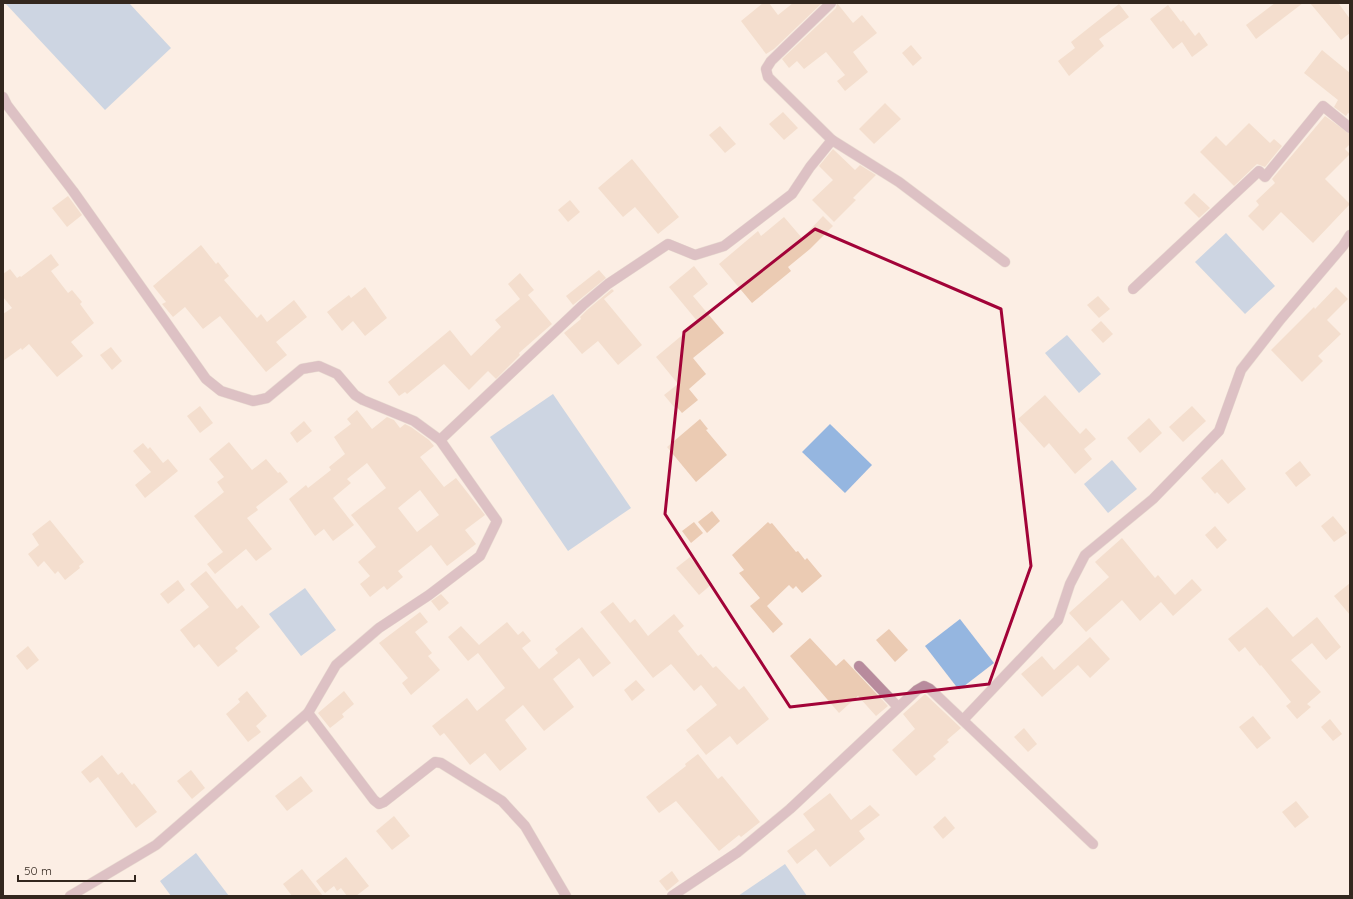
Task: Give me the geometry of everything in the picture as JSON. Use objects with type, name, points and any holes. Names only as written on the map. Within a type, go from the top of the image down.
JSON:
[{"type":"street","points":[[831,3],[770,61],[766,70],[768,77],[832,140],[900,182],[1004,262]]},
{"type":"street","points":[[3,98],[74,190],[206,379],[221,390],[253,401],[267,398],[302,369],[319,366],[337,374],[355,395],[363,400],[414,421],[440,440],[497,521],[480,556],[429,595],[379,628],[336,665],[308,713],[156,845],[70,896]]},
{"type":"street","points":[[1133,289],[1259,171],[1265,177],[1323,106],[1350,128]]},
{"type":"street","points":[[440,440],[608,284],[668,244],[695,255],[724,246],[792,194],[810,167],[832,140]]},
{"type":"street","points":[[963,720],[1058,620],[1070,584],[1085,555],[1153,499],[1219,431],[1242,370],[1280,320],[1344,246],[1350,235]]},
{"type":"street","points":[[859,666],[898,708]]},
{"type":"street","points":[[672,896],[738,852],[790,809],[917,690],[924,686],[930,689],[1093,844]]},
{"type":"street","points":[[308,713],[374,800],[379,804],[384,802],[435,762],[441,763],[502,801],[524,826],[566,896]]},
{"type":"highlighted area","points":[[815,229],[1001,309],[1031,566],[989,684],[790,707],[665,514],[684,332]]},
{"type":"water","points":[[5,3],[129,3],[171,48],[105,110]]},
{"type":"water","points":[[1226,233],[1275,286],[1245,314],[1195,262]]},
{"type":"water","points":[[1067,335],[1101,374],[1079,393],[1045,353]]},
{"type":"water","points":[[553,394],[631,508],[568,551],[490,437]]},
{"type":"water","points":[[830,424],[872,465],[845,493],[802,452]]},
{"type":"water","points":[[1112,460],[1137,489],[1108,513],[1084,484]]},
{"type":"water","points":[[305,588],[336,630],[301,656],[269,614]]},
{"type":"water","points":[[960,619],[994,663],[959,690],[925,646]]},
{"type":"water","points":[[196,853],[229,896],[171,896],[160,881]]},
{"type":"water","points":[[785,864],[807,896],[738,896]]},
{"type":"building","points":[[763,3],[769,3],[778,15],[793,3],[822,3],[774,49],[766,54],[741,21]]},
{"type":"building","points":[[837,3],[853,23],[862,15],[877,33],[853,52],[868,72],[845,91],[837,81],[845,75],[826,52],[804,69],[797,61],[789,68],[782,59],[836,8]]},
{"type":"building","points":[[1275,3],[1303,3],[1256,39],[1246,25]]},
{"type":"building","points":[[1310,3],[1340,3],[1339,4],[1350,19],[1350,33],[1341,40]]},
{"type":"building","points":[[1119,4],[1129,17],[1099,39],[1104,46],[1069,76],[1058,61],[1075,48],[1071,42]]},
{"type":"building","points":[[1168,5],[1181,22],[1183,20],[1195,36],[1199,32],[1208,45],[1192,57],[1182,42],[1173,49],[1150,19]]},
{"type":"building","points":[[911,45],[922,58],[913,66],[902,53]]},
{"type":"building","points":[[1322,50],[1350,73],[1350,114],[1348,113],[1346,116],[1334,107],[1338,100],[1304,73]]},
{"type":"building","points":[[885,103],[901,119],[874,144],[859,129]]},
{"type":"building","points":[[783,112],[798,128],[784,140],[769,124]]},
{"type":"building","points":[[1325,116],[1350,134],[1350,144],[1345,149],[1350,154],[1325,179],[1350,204],[1313,243],[1281,212],[1263,231],[1248,216],[1259,205],[1256,201],[1275,183],[1272,179]]},
{"type":"building","points":[[1249,123],[1270,143],[1274,139],[1282,146],[1265,167],[1257,164],[1234,186],[1200,152],[1216,136],[1226,146]]},
{"type":"building","points":[[720,126],[736,144],[725,153],[709,135]]},
{"type":"building","points":[[833,149],[855,170],[860,165],[876,175],[853,198],[856,200],[834,222],[812,200],[833,180],[819,166]]},
{"type":"building","points":[[632,159],[679,217],[658,234],[635,207],[623,217],[598,188]]},
{"type":"building","points":[[1194,193],[1210,208],[1199,218],[1184,203]]},
{"type":"building","points":[[68,196],[82,215],[67,227],[52,208]]},
{"type":"building","points":[[570,200],[580,212],[568,222],[558,210]]},
{"type":"building","points":[[823,216],[833,226],[810,249],[788,267],[791,271],[752,303],[719,264],[758,231],[761,236],[784,217],[802,238]]},
{"type":"building","points":[[201,245],[216,264],[218,262],[229,276],[224,280],[257,318],[261,314],[267,322],[294,300],[307,317],[276,342],[287,355],[266,372],[220,316],[203,329],[185,307],[173,317],[162,304],[166,302],[153,286]]},
{"type":"building","points":[[51,254],[59,265],[51,271],[68,293],[72,290],[82,302],[80,304],[94,323],[71,342],[83,356],[57,377],[29,344],[3,361],[3,314],[12,308],[3,297],[3,274],[10,269],[17,278],[20,276],[21,277]]},
{"type":"building","points":[[694,266],[708,284],[693,296],[724,333],[693,358],[706,374],[689,389],[698,400],[682,413],[676,406],[674,407],[664,395],[678,384],[656,357],[698,322],[669,287]]},
{"type":"building","points":[[599,270],[606,278],[573,305],[566,296]]},
{"type":"building","points":[[520,273],[534,290],[528,295],[552,324],[519,353],[520,355],[496,379],[488,371],[469,390],[444,364],[407,394],[405,392],[399,396],[388,382],[450,330],[471,356],[501,327],[495,320],[520,299],[508,284]]},
{"type":"building","points":[[365,287],[387,318],[365,336],[353,321],[342,331],[327,312],[349,295],[351,298]]},
{"type":"building","points":[[1336,287],[1348,299],[1327,320],[1341,334],[1318,356],[1323,361],[1302,382],[1271,350]]},
{"type":"building","points":[[612,289],[614,291],[604,299],[642,345],[618,365],[598,341],[582,354],[564,333],[581,319],[580,317],[587,310]]},
{"type":"building","points":[[1098,296],[1110,309],[1099,318],[1087,305]]},
{"type":"building","points":[[1101,321],[1113,334],[1103,343],[1091,330]]},
{"type":"building","points":[[111,347],[122,361],[112,370],[100,355]]},
{"type":"building","points":[[1045,395],[1080,434],[1086,428],[1096,439],[1084,449],[1092,459],[1075,474],[1049,443],[1044,448],[1018,419]]},
{"type":"building","points":[[200,406],[213,423],[200,433],[187,416]]},
{"type":"building","points":[[1192,406],[1206,421],[1183,442],[1169,427]]},
{"type":"building","points":[[357,410],[372,429],[387,417],[394,420],[400,428],[405,424],[429,440],[434,446],[420,457],[444,487],[456,478],[485,515],[465,530],[476,544],[447,566],[431,545],[398,571],[403,577],[387,590],[384,586],[370,597],[360,584],[370,576],[358,562],[376,547],[351,515],[386,488],[367,463],[347,479],[351,483],[333,498],[354,525],[333,541],[324,529],[315,536],[289,499],[306,485],[308,488],[331,470],[329,467],[345,454],[334,437],[351,424],[347,419]],"holes":[[[420,490],[439,515],[417,532],[398,508]]]},
{"type":"building","points":[[1149,418],[1162,433],[1140,453],[1127,438]]},
{"type":"building","points":[[700,419],[708,429],[706,430],[727,455],[696,482],[667,447]]},
{"type":"building","points":[[304,421],[312,431],[297,443],[290,433]]},
{"type":"building","points":[[229,442],[252,470],[266,459],[288,482],[256,507],[258,510],[247,518],[272,549],[256,561],[246,549],[215,574],[207,564],[223,552],[194,516],[224,492],[217,482],[224,477],[209,459]]},
{"type":"building","points":[[143,443],[148,449],[150,447],[163,463],[168,459],[178,471],[145,498],[135,485],[151,472],[133,451]]},
{"type":"building","points":[[1222,459],[1246,489],[1228,504],[1217,492],[1215,494],[1201,478]]},
{"type":"building","points":[[1300,461],[1311,475],[1296,487],[1285,473]]},
{"type":"building","points":[[712,511],[720,521],[707,533],[698,522]]},
{"type":"building","points":[[1333,516],[1347,533],[1334,542],[1321,526]]},
{"type":"building","points":[[50,520],[84,562],[79,566],[80,568],[65,580],[58,571],[55,574],[44,561],[38,567],[28,554],[39,545],[32,534]]},
{"type":"building","points":[[694,522],[703,533],[691,543],[682,531]]},
{"type":"building","points":[[768,522],[770,524],[772,523],[796,552],[798,551],[805,560],[807,558],[822,576],[802,593],[796,586],[793,589],[789,585],[767,606],[783,624],[773,633],[750,606],[760,598],[739,573],[744,570],[732,555]]},
{"type":"building","points":[[1215,526],[1227,540],[1217,549],[1205,535]]},
{"type":"building","points":[[1122,538],[1155,578],[1158,575],[1175,595],[1192,579],[1202,590],[1173,616],[1161,602],[1140,621],[1122,600],[1086,632],[1069,613],[1109,577],[1095,562]]},
{"type":"building","points":[[690,557],[712,584],[699,595],[676,568]]},
{"type":"building","points":[[206,571],[237,609],[242,605],[260,627],[235,648],[238,651],[218,667],[199,644],[194,648],[180,630],[209,607],[190,584]]},
{"type":"building","points":[[178,580],[185,590],[168,604],[160,594]]},
{"type":"building","points":[[1350,583],[1350,615],[1334,596]]},
{"type":"building","points":[[441,594],[449,603],[439,611],[431,601]]},
{"type":"building","points":[[613,602],[630,623],[635,619],[648,636],[674,614],[684,626],[678,631],[698,656],[701,654],[713,668],[716,666],[739,690],[744,686],[769,719],[737,745],[730,736],[706,755],[686,730],[717,705],[701,685],[694,691],[671,664],[653,678],[600,612]]},
{"type":"building","points":[[1267,607],[1293,637],[1317,617],[1341,647],[1326,660],[1312,643],[1291,660],[1321,692],[1307,704],[1311,707],[1297,719],[1286,706],[1291,702],[1261,665],[1260,666],[1245,647],[1239,652],[1228,639]]},
{"type":"building","points":[[420,612],[428,622],[415,632],[432,653],[428,656],[440,670],[411,695],[402,683],[408,678],[379,643]]},
{"type":"building","points":[[507,622],[518,635],[523,631],[531,641],[522,648],[539,669],[558,653],[555,649],[582,627],[611,663],[593,677],[579,658],[553,679],[574,707],[544,731],[523,705],[505,720],[527,749],[500,771],[485,753],[470,765],[444,733],[440,736],[432,726],[467,698],[477,711],[505,688],[478,653],[468,661],[448,637],[461,626],[479,645]]},
{"type":"building","points":[[889,629],[908,650],[895,662],[876,640]]},
{"type":"building","points":[[1090,637],[1110,659],[1090,678],[1078,665],[1042,697],[1021,674],[1042,656],[1054,670]]},
{"type":"building","points":[[810,638],[836,666],[844,659],[888,706],[876,716],[858,696],[839,713],[790,656]]},
{"type":"building","points":[[28,646],[39,660],[27,670],[16,656]]},
{"type":"building","points":[[636,680],[645,690],[632,701],[624,690]]},
{"type":"building","points":[[247,691],[267,716],[256,726],[261,732],[248,742],[226,714],[240,702],[238,699]]},
{"type":"building","points":[[344,691],[354,704],[342,714],[344,717],[330,728],[318,713]]},
{"type":"building","points":[[925,694],[961,728],[947,740],[949,742],[933,756],[936,759],[916,776],[892,750],[915,729],[903,714]]},
{"type":"building","points":[[1253,716],[1271,738],[1257,749],[1239,727]]},
{"type":"building","points":[[1330,719],[1342,734],[1333,741],[1321,727]]},
{"type":"building","points":[[1024,728],[1037,744],[1028,752],[1014,737]]},
{"type":"building","points":[[698,754],[718,779],[722,776],[760,822],[741,837],[739,835],[719,851],[676,801],[659,813],[646,797],[686,766],[685,764]]},
{"type":"building","points":[[102,755],[118,775],[122,772],[132,785],[134,783],[157,812],[136,828],[98,777],[90,783],[81,772]]},
{"type":"building","points":[[191,770],[205,788],[192,799],[177,781]]},
{"type":"building","points":[[301,776],[313,791],[287,811],[275,796]]},
{"type":"building","points":[[830,793],[851,820],[870,805],[880,815],[859,831],[865,839],[830,867],[816,849],[797,864],[787,851],[815,830],[803,814]]},
{"type":"building","points":[[1296,801],[1309,817],[1295,828],[1282,812]]},
{"type":"building","points":[[394,816],[410,836],[392,850],[376,831]]},
{"type":"building","points":[[945,816],[955,828],[943,839],[933,827]]},
{"type":"building","points":[[346,857],[369,886],[356,896],[347,896],[341,888],[337,891],[334,886],[325,893],[316,881]]},
{"type":"building","points":[[302,869],[323,896],[292,896],[283,884]]},
{"type":"building","points":[[672,871],[679,881],[667,891],[659,881]]}]
